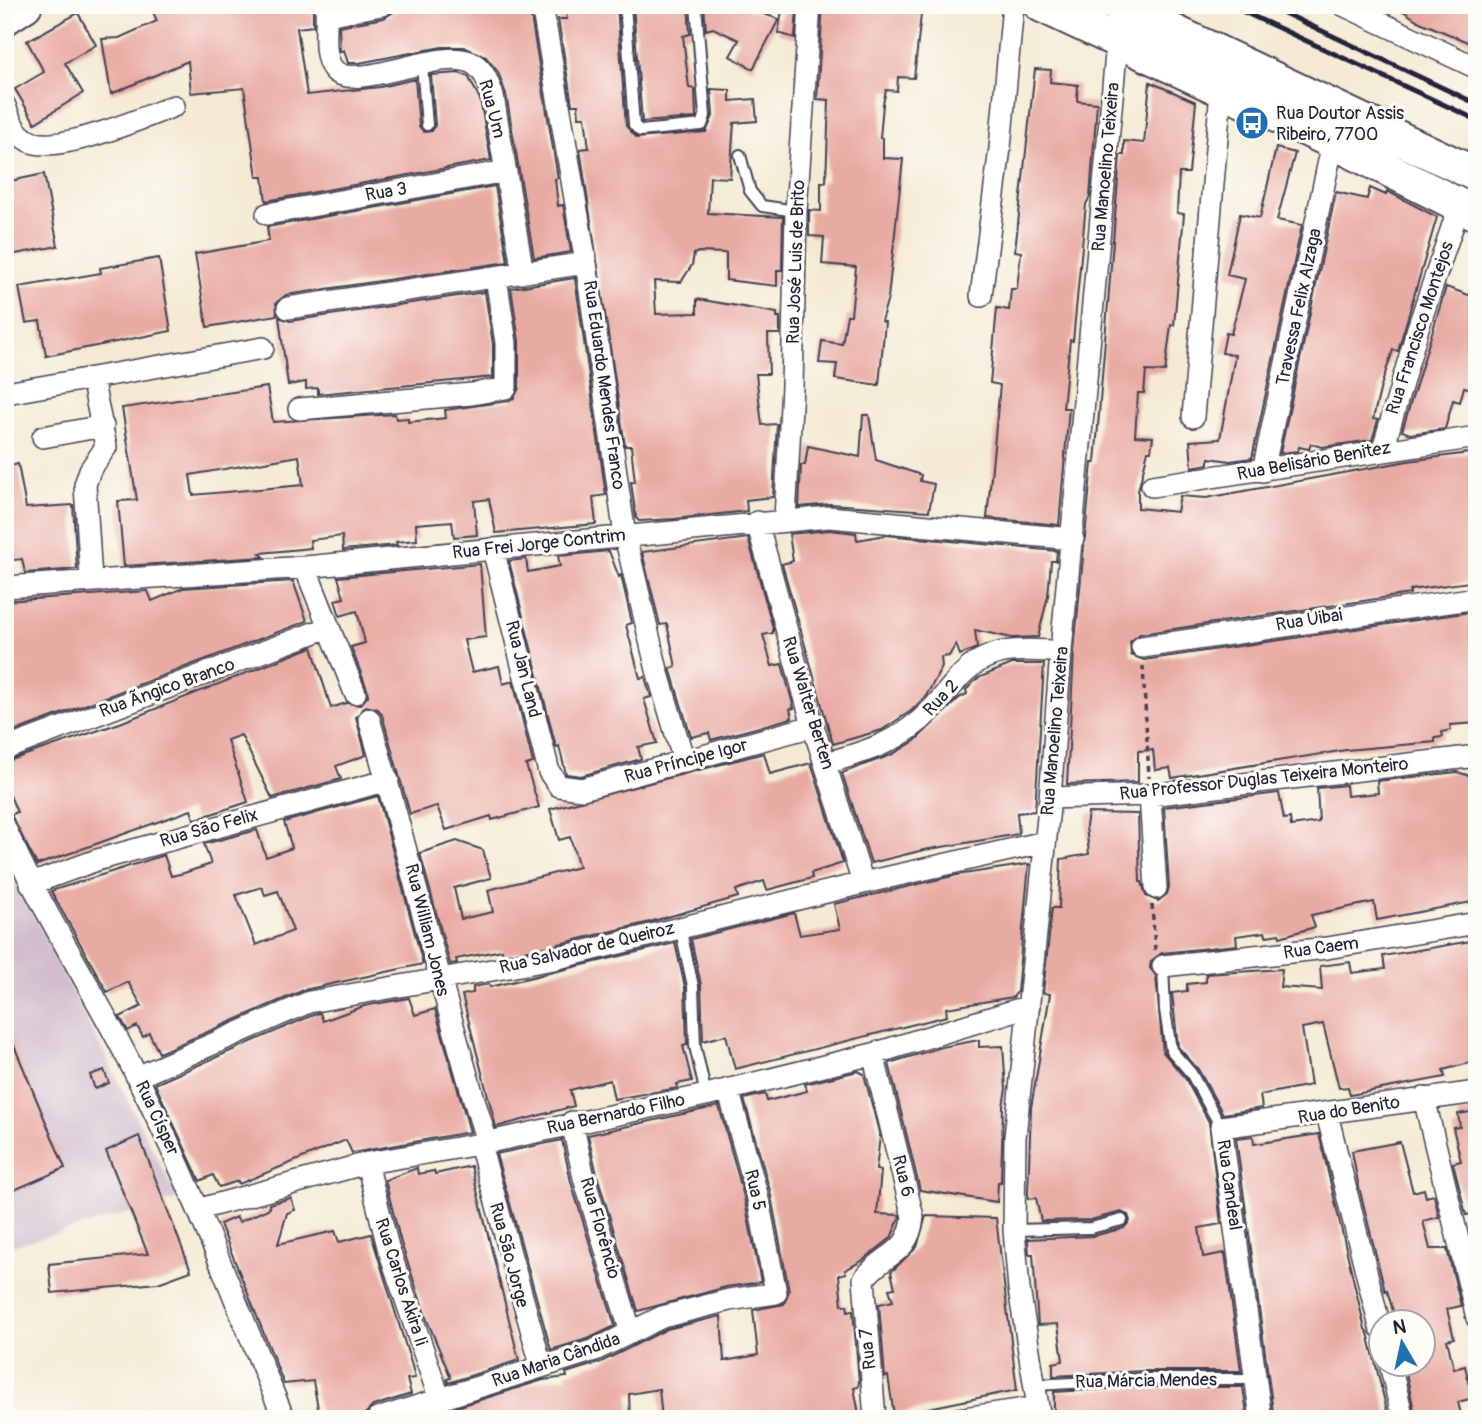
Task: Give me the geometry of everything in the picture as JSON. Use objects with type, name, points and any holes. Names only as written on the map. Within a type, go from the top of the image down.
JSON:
[{"type":"main road","points":[[5,18],[25,5]]},
{"type":"main road","points":[[1041,5],[1117,43],[1333,142],[1468,211]]},
{"type":"main road","points":[[1118,5],[1477,175]]},
{"type":"street","points":[[327,10],[382,5]]},
{"type":"street","name":"Rua Eduardo Mendes Franco","points":[[542,5],[586,263],[625,536],[657,670],[684,761]]},
{"type":"street","name":"Rua José Luis de Brito","points":[[785,519],[792,387],[796,211],[810,5]]},
{"type":"street","points":[[981,296],[1000,148],[1013,5]]},
{"type":"street","points":[[1343,5],[1477,68]]},
{"type":"street","name":"Rua Um","points":[[327,10],[329,58],[331,67],[340,75],[357,77],[422,64],[467,61],[482,71],[493,96],[523,273]]},
{"type":"street","name":"Rua Manoelino Teixeira","points":[[1038,1403],[1019,1289],[1014,1230],[1015,1137],[1050,798],[1117,43]]},
{"type":"street","points":[[1193,417],[1221,91]]},
{"type":"street","points":[[5,106],[21,135],[37,144],[48,144],[112,127],[174,106]]},
{"type":"street","name":"Travessa Felix Alzaga","points":[[1263,471],[1333,142]]},
{"type":"street","name":"Rua 3","points":[[267,214],[506,171]]},
{"type":"street","name":"Rua Francisco Montejos","points":[[1382,449],[1418,328],[1468,211]]},
{"type":"street","points":[[288,308],[586,263]]},
{"type":"street","points":[[299,409],[481,394],[506,388],[506,342],[496,277]]},
{"type":"street","points":[[12,392],[263,348]]},
{"type":"street","points":[[91,579],[85,485],[90,470],[106,447],[92,378]]},
{"type":"street","points":[[43,437],[103,426]]},
{"type":"street","name":"Rua Belisário Benitez","points":[[1152,486],[1263,471],[1382,449],[1477,437]]},
{"type":"street","name":"Rua Frei Jorge Contrim","points":[[5,587],[91,579],[305,567],[785,519],[869,520],[1073,539]]},
{"type":"street","name":"Rua Walter Berten","points":[[757,522],[813,726],[863,883]]},
{"type":"street","name":"Rua Jan Land","points":[[493,549],[550,772],[559,786]]},
{"type":"street","points":[[305,567],[355,693]]},
{"type":"street","name":"Rua Uibai","points":[[1142,647],[1477,598]]},
{"type":"street","name":"Rua Ãngico Branco","points":[[5,748],[329,627]]},
{"type":"street","name":"Rua 2","points":[[826,763],[881,747],[907,732],[963,674],[985,658],[1008,652],[1061,651]]},
{"type":"street","name":"Rua William Jones","points":[[369,719],[388,780],[483,1143]]},
{"type":"street","name":"Rua Príncipe Igor","points":[[559,786],[582,789],[813,726]]},
{"type":"street","name":"Rua Professor Duglas Teixeira Monteiro","points":[[1050,798],[1150,795],[1477,756]]},
{"type":"street","name":"Rua São Felix","points":[[32,884],[110,856],[388,780]]},
{"type":"street","points":[[1150,795],[1156,888]]},
{"type":"street","name":"Rua Císper","points":[[5,828],[32,884],[92,988],[200,1209],[284,1419]]},
{"type":"street","name":"Rua Salvador de Queiroz","points":[[137,1077],[309,1002],[554,959],[863,883],[1045,842]]},
{"type":"street","name":"Rua Caem","points":[[1163,966],[1327,948],[1477,923]]},
{"type":"street","name":"Rua Bernardo Filho","points":[[200,1209],[366,1163],[483,1143],[706,1095],[873,1054],[1029,1006]]},
{"type":"street","name":"Rua 6","points":[[864,1279],[871,1270],[901,1248],[911,1228],[912,1217],[873,1054]]},
{"type":"street","name":"Rua 5","points":[[728,1089],[757,1194],[776,1293]]},
{"type":"street","name":"Rua do Benito","points":[[1221,1127],[1477,1091]]},
{"type":"street","points":[[1424,1098],[1477,1318]]},
{"type":"street","points":[[1327,1114],[1376,1308]]},
{"type":"street","name":"Rua Florêncio","points":[[572,1122],[584,1178],[631,1333]]},
{"type":"street","name":"Rua Candeal","points":[[1221,1127],[1261,1419]]},
{"type":"street","name":"Rua São Jorge","points":[[483,1143],[518,1291],[541,1366]]},
{"type":"street","name":"Rua Carlos Akira Ii","points":[[366,1163],[388,1247],[440,1400]]},
{"type":"street","name":"Rua 7","points":[[864,1279],[875,1419]]},
{"type":"street","name":"Rua Maria Cândida","points":[[377,1419],[595,1350],[662,1317],[776,1293]]},
{"type":"street","points":[[1394,1378],[1404,1419]]},
{"type":"street","name":"Rua Márcia Mendes","points":[[957,1419],[1038,1403]]},
{"type":"lane","points":[[625,5],[634,125],[640,131],[702,125],[705,116],[696,5]]},
{"type":"lane","points":[[422,64],[427,125]]},
{"type":"lane","points":[[740,155],[750,191],[762,206],[796,211]]},
{"type":"lane","points":[[680,927],[693,986],[695,1046],[706,1095]]},
{"type":"lane","name":"Rua Candeal","points":[[1163,966],[1165,1010],[1171,1050],[1191,1073],[1221,1127]]},
{"type":"lane","points":[[1014,1230],[1091,1228],[1122,1220]]},
{"type":"lane","name":"Rua Márcia Mendes","points":[[1038,1403],[1112,1380],[1256,1378]]},
{"type":"path","points":[[1142,647],[1150,795]]},
{"type":"path","points":[[1156,888],[1152,904],[1156,962],[1157,967],[1163,966]]},
{"type":"shaded area","points":[[5,859],[178,1199],[5,1248]]},
{"type":"building","points":[[150,5],[313,5],[313,26],[297,28],[307,95],[380,87],[415,79],[419,126],[424,132],[432,131],[435,125],[431,75],[458,73],[468,76],[480,99],[491,160],[266,201],[263,177],[257,177],[244,88],[191,93],[188,61],[111,94],[102,39],[119,38],[157,21]]},
{"type":"building","points":[[421,5],[529,5],[558,178],[555,179],[558,206],[563,205],[571,252],[534,258],[506,94],[498,72],[486,57],[464,47],[442,47],[348,63],[344,50],[340,52],[339,26],[384,18],[395,11]]},
{"type":"building","points":[[565,5],[617,5],[626,126],[637,138],[706,132],[713,116],[711,89],[730,90],[730,101],[755,99],[757,121],[734,123],[730,178],[710,177],[708,213],[783,217],[782,270],[777,270],[777,286],[726,280],[726,253],[698,252],[694,254],[692,265],[681,282],[654,281],[656,314],[697,313],[697,299],[777,313],[777,317],[780,317],[780,334],[768,334],[769,374],[756,374],[762,425],[777,424],[773,497],[746,500],[747,511],[674,519],[639,521],[636,518],[631,482],[635,482],[631,446],[625,446],[580,149],[589,148],[585,117],[579,117],[578,105],[572,105],[558,19],[567,19]]},
{"type":"building","points":[[633,5],[688,5],[690,34],[683,36],[689,88],[695,89],[696,118],[642,122]]},
{"type":"building","points":[[704,5],[736,5],[779,19],[753,69],[730,56],[739,40],[713,28],[706,30]]},
{"type":"building","points":[[783,5],[797,7],[795,38],[778,33]]},
{"type":"building","points":[[823,5],[922,5],[914,78],[898,77],[897,91],[886,90],[883,104],[880,138],[883,138],[883,158],[903,159],[888,298],[881,321],[885,322],[879,385],[835,379],[837,364],[819,363],[822,341],[842,344],[847,315],[851,315],[856,267],[822,264],[824,237],[809,236],[809,210],[821,211],[821,182],[826,182],[829,100],[817,99]]},
{"type":"building","points":[[1394,5],[1477,5],[1477,46],[1420,22]]},
{"type":"building","points":[[78,13],[96,45],[65,63],[83,93],[35,123],[15,89],[44,72],[27,41]]},
{"type":"building","points":[[1035,69],[1051,70],[1050,82],[1078,85],[1077,101],[1097,103],[1090,197],[1086,204],[1073,341],[1070,340],[1063,408],[1069,408],[1059,525],[987,518],[1000,385],[990,383],[997,308],[1009,310],[1011,289],[1017,289],[1021,252],[1015,251]]},
{"type":"building","points":[[1150,82],[1196,102],[1189,173],[1179,173],[1177,213],[1184,214],[1174,325],[1171,325],[1165,372],[1146,371],[1144,393],[1138,393],[1135,436],[1153,437],[1138,491],[1138,508],[1177,512],[1180,496],[1206,498],[1408,461],[1477,452],[1477,568],[1469,568],[1470,582],[1410,590],[1410,594],[1140,634],[1130,642],[1131,655],[1144,660],[1477,611],[1477,723],[1450,725],[1451,730],[1442,732],[1443,737],[1435,738],[1435,742],[1346,750],[1172,778],[1170,768],[1155,770],[1153,750],[1138,751],[1138,782],[1067,784],[1074,652],[1092,463],[1095,463],[1120,155],[1124,155],[1124,141],[1144,143]]},
{"type":"building","points":[[1276,148],[1295,153],[1277,220],[1302,225],[1252,458],[1230,461],[1209,458],[1209,464],[1192,467],[1190,441],[1220,439],[1235,355],[1222,353],[1226,333],[1231,334],[1245,279],[1227,275],[1240,214],[1260,218]]},
{"type":"building","points":[[44,174],[58,246],[5,256],[5,182]]},
{"type":"building","points":[[495,186],[508,262],[286,295],[276,303],[277,315],[207,327],[195,254],[269,241],[267,227]]},
{"type":"building","points":[[1370,188],[1386,195],[1387,191],[1437,217],[1398,351],[1393,350],[1381,386],[1373,419],[1378,420],[1372,440],[1322,447],[1311,444],[1309,449],[1299,447],[1298,451],[1280,453],[1336,192],[1367,199]]},
{"type":"building","points":[[159,258],[171,331],[46,356],[40,321],[26,323],[19,287],[101,273],[100,268]]},
{"type":"building","points":[[575,278],[606,495],[593,497],[596,524],[496,533],[489,499],[474,501],[477,535],[454,537],[452,521],[416,524],[417,540],[396,542],[397,545],[343,550],[342,536],[310,540],[311,548],[260,553],[264,557],[124,566],[118,501],[137,500],[122,408],[267,387],[273,422],[395,414],[396,419],[408,418],[408,422],[446,418],[445,410],[508,401],[514,398],[519,388],[519,341],[511,288]],"holes":[[[299,456],[303,485],[193,495],[190,475]]]},
{"type":"building","points":[[1446,287],[1477,298],[1477,390],[1464,387],[1460,402],[1453,400],[1445,429],[1410,434],[1402,431]]},
{"type":"building","points":[[485,292],[493,344],[493,377],[318,394],[318,388],[306,389],[306,382],[288,385],[279,317],[290,321]]},
{"type":"building","points":[[863,415],[869,415],[876,460],[921,475],[920,481],[934,484],[929,511],[830,504],[799,507],[801,465],[805,465],[808,446],[860,457]]},
{"type":"building","points":[[18,464],[26,508],[73,505],[77,569],[25,573],[22,559],[5,561],[5,467]]},
{"type":"building","points":[[829,530],[856,533],[857,540],[886,535],[1057,551],[1056,561],[1051,561],[1048,596],[1038,637],[1012,638],[975,630],[977,648],[960,655],[956,644],[949,656],[941,657],[942,667],[926,696],[911,711],[882,730],[833,744],[782,564],[793,561],[789,534]]},
{"type":"building","points":[[748,538],[773,628],[773,633],[763,635],[772,666],[782,664],[794,708],[790,709],[792,718],[711,740],[709,733],[691,737],[670,668],[676,667],[667,624],[660,625],[642,552]]},
{"type":"building","points":[[609,551],[619,577],[621,575],[632,623],[626,625],[640,678],[645,677],[651,697],[644,699],[657,743],[638,747],[641,759],[581,776],[566,774],[559,746],[556,747],[509,561],[526,559],[528,572],[560,566],[558,556]]},
{"type":"building","points":[[480,564],[486,637],[464,640],[472,672],[499,666],[503,684],[513,681],[533,763],[526,765],[539,807],[492,820],[491,816],[446,830],[437,806],[410,814],[382,715],[378,709],[366,706],[356,717],[366,755],[336,766],[341,779],[272,798],[241,735],[227,740],[248,802],[194,819],[191,810],[37,865],[11,815],[17,812],[5,784],[5,762],[120,723],[312,647],[331,708],[346,703],[360,705],[368,696],[367,689],[351,647],[365,643],[357,611],[340,616],[335,600],[344,598],[338,577]]},
{"type":"building","points":[[293,581],[307,621],[5,735],[5,601],[148,591],[152,601],[183,588]]},
{"type":"building","points":[[1012,664],[1044,664],[1035,811],[1017,813],[1019,834],[924,850],[871,863],[842,773],[891,755],[915,741],[959,698],[967,694],[966,690],[978,678]]},
{"type":"building","points":[[764,753],[770,774],[811,763],[843,863],[811,873],[812,878],[767,890],[764,881],[736,890],[738,897],[646,923],[551,946],[503,955],[502,950],[456,959],[457,963],[450,964],[420,853],[457,841],[483,850],[491,878],[454,888],[461,919],[493,912],[488,890],[579,867],[570,837],[559,840],[550,809]]},
{"type":"building","points":[[1457,772],[1477,778],[1477,901],[1377,920],[1374,902],[1311,915],[1315,927],[1280,937],[1279,934],[1266,936],[1265,932],[1236,936],[1237,945],[1162,953],[1151,961],[1150,968],[1156,976],[1163,1052],[1185,1078],[1209,1122],[1221,1224],[1199,1228],[1203,1257],[1225,1253],[1241,1371],[1143,1371],[1053,1376],[1053,1363],[1063,1361],[1058,1324],[1038,1325],[1033,1254],[1029,1254],[1028,1239],[1093,1236],[1124,1228],[1130,1221],[1128,1215],[1121,1212],[1090,1220],[1041,1221],[1036,1198],[1028,1199],[1031,1108],[1050,994],[1043,993],[1052,908],[1059,908],[1061,859],[1089,854],[1086,826],[1088,813],[1138,814],[1140,882],[1146,896],[1158,901],[1167,894],[1169,887],[1164,807],[1279,793],[1284,819],[1290,818],[1291,826],[1319,822],[1317,788],[1346,785],[1347,796],[1378,793],[1377,781]]},
{"type":"building","points":[[378,796],[423,964],[304,990],[159,1053],[149,1033],[143,1037],[137,1026],[128,1031],[120,1017],[142,1006],[128,982],[107,992],[51,891],[164,855],[171,876],[184,873],[211,864],[204,844],[257,830],[266,857],[292,848],[284,822]],"holes":[[[262,887],[265,895],[278,891],[293,931],[256,945],[236,895]]]},
{"type":"building","points":[[1029,864],[1017,992],[1013,997],[946,1008],[947,1016],[735,1069],[726,1035],[703,1041],[701,985],[691,939],[794,913],[800,935],[840,929],[834,904],[957,875]]},
{"type":"building","points":[[1477,940],[1477,1061],[1443,1070],[1445,1077],[1350,1095],[1348,1087],[1339,1088],[1323,1024],[1302,1028],[1311,1085],[1260,1095],[1262,1108],[1223,1114],[1198,1069],[1178,1047],[1172,993],[1187,991],[1187,984],[1206,982],[1206,974],[1282,969],[1280,987],[1322,990],[1320,966],[1350,962],[1352,973],[1385,969],[1383,956]]},
{"type":"building","points":[[675,943],[685,987],[687,1045],[683,1046],[692,1081],[677,1084],[678,1088],[614,1099],[610,1080],[570,1090],[574,1106],[496,1127],[462,995],[473,993],[473,987],[489,984],[490,987]]},
{"type":"building","points":[[409,998],[415,1015],[435,1009],[470,1132],[352,1153],[346,1140],[239,1184],[238,1181],[219,1187],[213,1175],[200,1181],[155,1084],[313,1015],[320,1013],[323,1021],[364,1006]]},
{"type":"building","points":[[5,1024],[65,1168],[5,1194]]},
{"type":"building","points":[[979,1040],[979,1047],[1003,1046],[1006,1089],[1001,1182],[998,1182],[997,1202],[920,1190],[889,1063],[942,1047]]},
{"type":"building","points":[[104,1070],[109,1083],[95,1089],[90,1075]]},
{"type":"building","points":[[858,1071],[864,1074],[880,1136],[876,1170],[881,1171],[877,1214],[900,1217],[891,1238],[862,1261],[845,1270],[846,1273],[839,1275],[842,1305],[847,1305],[848,1311],[853,1310],[859,1381],[858,1387],[854,1388],[860,1419],[662,1419],[659,1389],[629,1394],[630,1419],[461,1419],[457,1407],[543,1380],[567,1377],[566,1373],[601,1362],[667,1329],[721,1316],[724,1361],[758,1355],[753,1310],[784,1304],[789,1291],[770,1191],[744,1099],[765,1094],[767,1101],[807,1091],[805,1084]]},
{"type":"building","points":[[719,1106],[744,1197],[761,1282],[726,1287],[638,1311],[597,1175],[588,1135]]},
{"type":"building","points":[[1477,1111],[1477,1213],[1466,1215],[1453,1163],[1461,1161],[1453,1128],[1460,1127],[1458,1114]]},
{"type":"building","points":[[1319,1134],[1366,1330],[1366,1378],[1379,1378],[1389,1419],[1274,1419],[1236,1138],[1253,1136],[1254,1144]]},
{"type":"building","points":[[139,1136],[191,1271],[158,1283],[52,1293],[49,1264],[148,1254],[106,1151]]},
{"type":"building","points":[[562,1140],[571,1182],[615,1326],[590,1338],[551,1350],[496,1154]]},
{"type":"building","points":[[1400,1142],[1413,1192],[1424,1189],[1426,1197],[1434,1195],[1439,1217],[1423,1221],[1430,1249],[1447,1249],[1461,1306],[1447,1309],[1454,1338],[1447,1340],[1454,1369],[1465,1366],[1473,1398],[1458,1402],[1462,1419],[1416,1419],[1407,1378],[1436,1378],[1436,1308],[1392,1308],[1387,1290],[1385,1291],[1352,1151]]},
{"type":"building","points":[[471,1166],[519,1360],[448,1383],[447,1379],[451,1378],[427,1320],[401,1243],[385,1180],[417,1168],[418,1174],[434,1171],[435,1174]]},
{"type":"building","points":[[291,1198],[295,1210],[287,1213],[278,1244],[335,1231],[339,1242],[371,1234],[415,1378],[407,1379],[411,1394],[373,1406],[365,1414],[347,1419],[320,1419],[313,1381],[284,1384],[220,1224],[236,1217],[239,1222],[270,1208],[269,1204]]},
{"type":"building","points":[[926,1216],[996,1218],[1017,1390],[894,1415],[888,1376],[885,1377],[879,1304],[893,1301],[889,1289],[895,1288],[891,1272],[917,1247]]},
{"type":"building","points":[[1143,1387],[1243,1387],[1248,1419],[1054,1419],[1054,1392]]},
{"type":"railway","points":[[1229,5],[1477,120]]},
{"type":"railway","points":[[1267,5],[1477,104]]},
{"type":"place","name":"Rua Doutor Assis Ribeiro, 7700","points":[[1252,123]]}]
